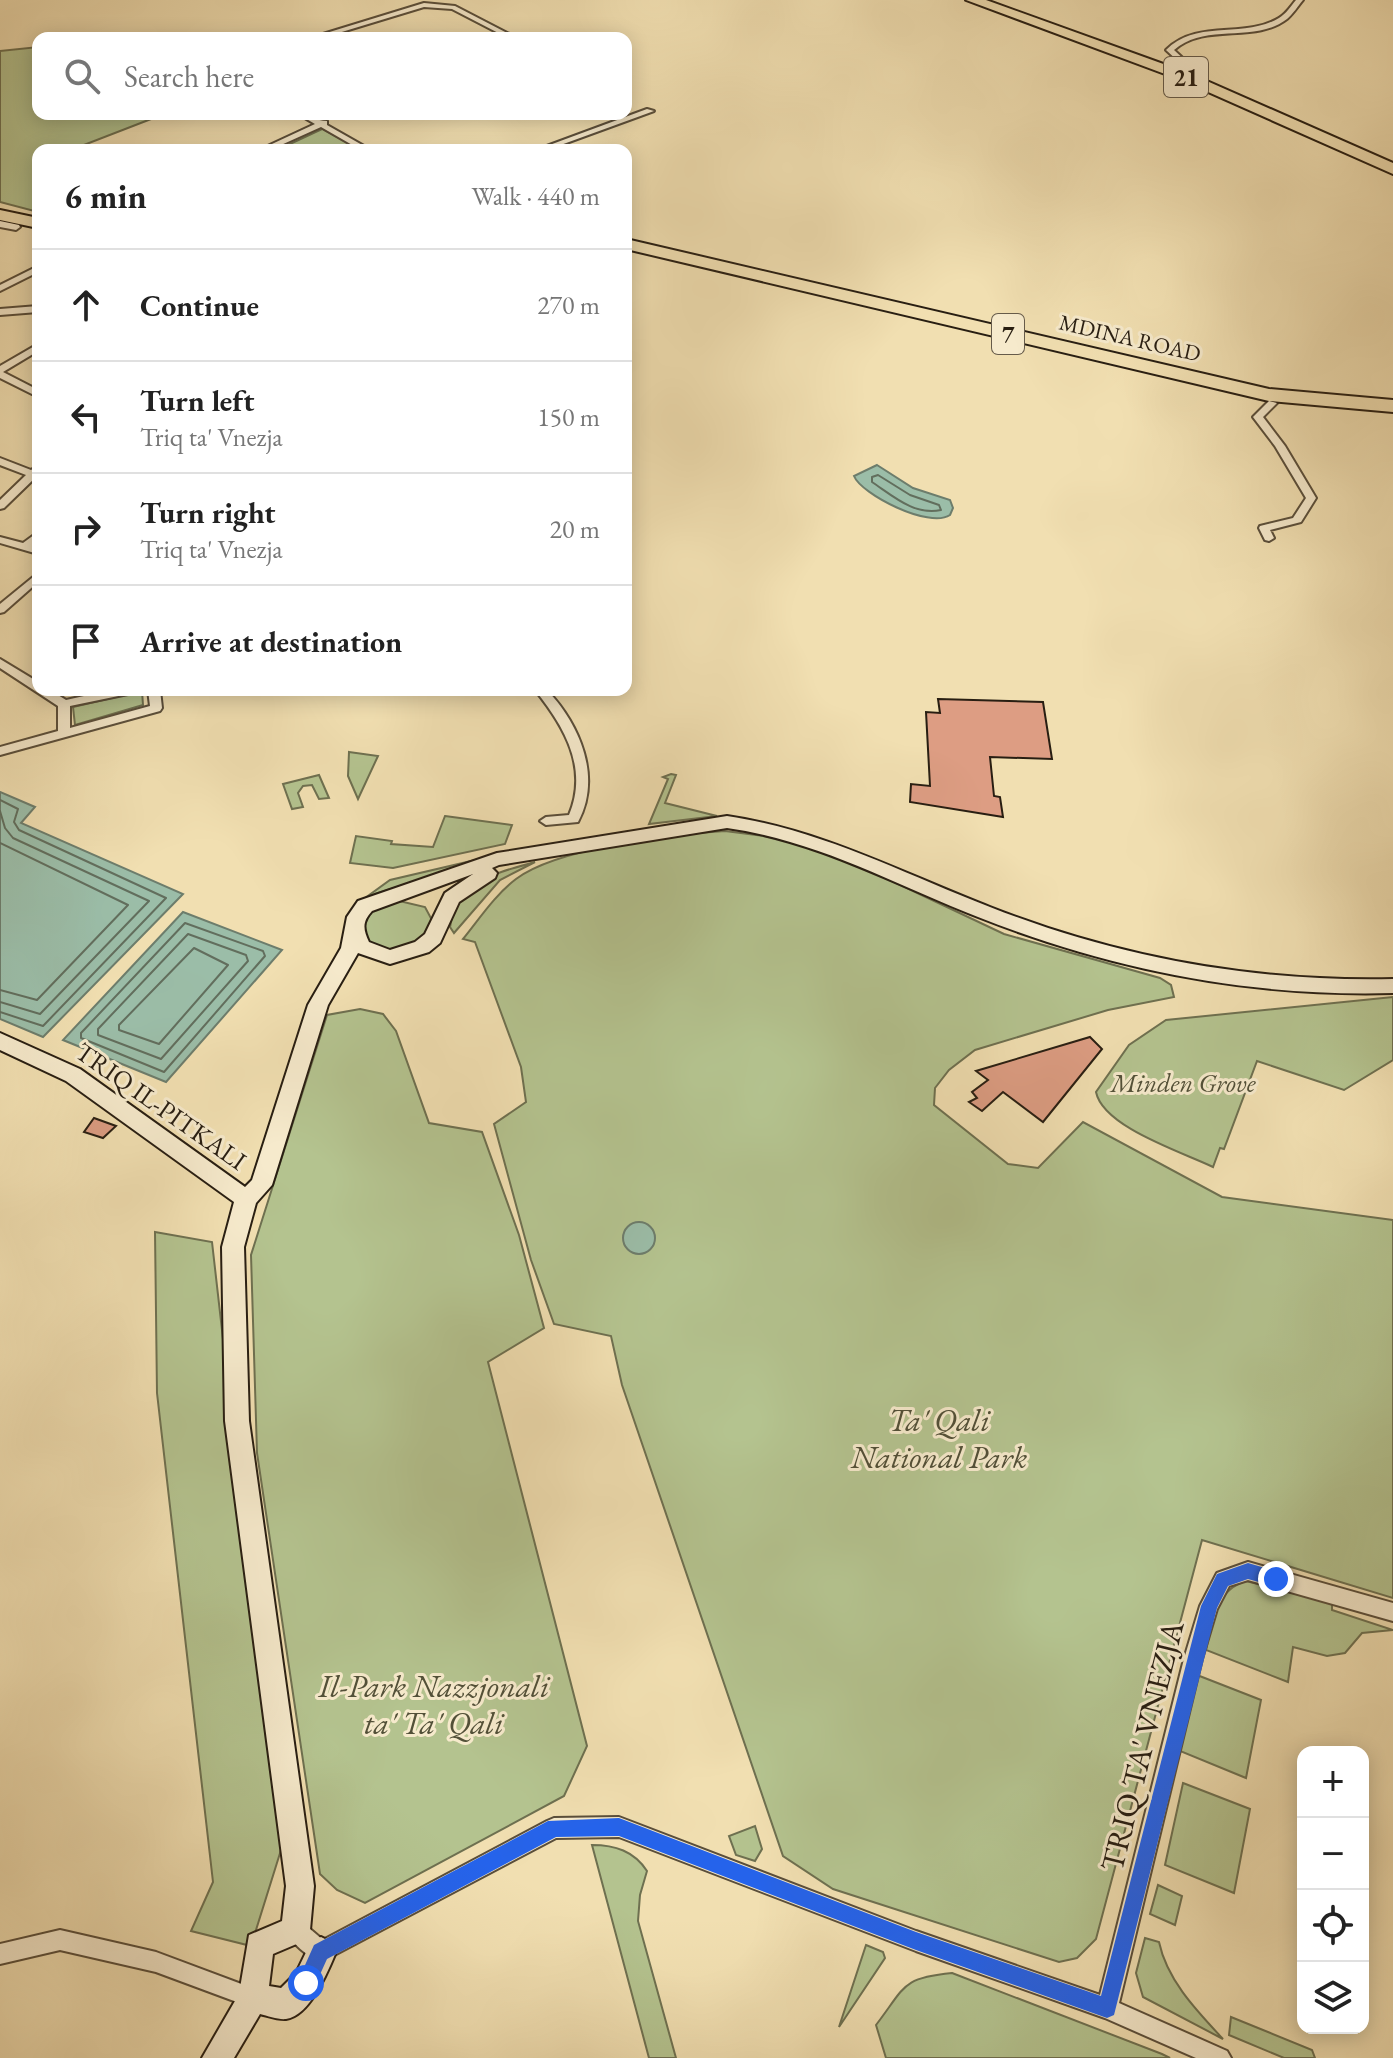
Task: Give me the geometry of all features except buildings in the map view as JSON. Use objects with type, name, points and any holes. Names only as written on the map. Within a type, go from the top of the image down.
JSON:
[{"type":"highway","name":"21","points":[[973,0],[1186,77],[1393,169]]},
{"type":"highway","name":"21","points":[[985,0],[1173,68],[1393,163]]},
{"type":"highway","points":[[0,212],[32,215]]},
{"type":"highway","points":[[0,212],[32,221]]},
{"type":"highway","name":"MDINA ROAD","points":[[632,245],[1269,395],[1393,406]]},
{"type":"highway","name":"MDINA ROAD","points":[[632,254],[1272,403],[1393,414]]},
{"type":"main road","points":[[217,2058],[253,1998],[259,1945],[296,1930],[300,1886],[237,1421],[231,1272],[233,1247],[246,1199],[261,1185],[318,1005],[350,950],[356,917],[365,906],[393,894],[426,887],[497,859],[727,822],[762,825],[843,849],[1015,924],[1168,969],[1237,983],[1313,989],[1393,986]]},
{"type":"main road","points":[[353,928],[362,947],[378,954],[390,957],[422,947],[438,926],[452,898],[467,885],[532,854]]},
{"type":"main road","points":[[393,894],[409,895],[432,906],[438,926]]},
{"type":"main road","points":[[329,982],[346,968],[378,954]]},
{"type":"main road","name":"TRIQ IL-PITKALI","points":[[0,1041],[73,1075],[246,1199]]},
{"type":"main road","points":[[253,1998],[286,2004],[306,1983],[321,1952]]},
{"type":"street","points":[[1173,68],[1184,63],[1170,50],[1174,45],[1197,36],[1281,20],[1300,0]]},
{"type":"street","points":[[334,32],[424,5],[441,3],[501,32]]},
{"type":"street","points":[[632,117],[650,111]]},
{"type":"street","points":[[315,120],[357,144]]},
{"type":"street","points":[[557,144],[625,120]]},
{"type":"street","points":[[277,144],[323,124]]},
{"type":"street","points":[[0,224],[16,227]]},
{"type":"street","points":[[2,284],[32,272]]},
{"type":"street","points":[[0,312],[32,309]]},
{"type":"street","points":[[32,351],[0,372],[32,391]]},
{"type":"street","points":[[1269,538],[1264,528],[1297,520],[1311,498],[1290,467],[1273,432],[1258,417],[1272,403]]},
{"type":"street","points":[[0,461],[32,470]]},
{"type":"street","points":[[0,506],[32,474]]},
{"type":"street","points":[[0,540],[32,549]]},
{"type":"street","points":[[25,547],[32,541]]},
{"type":"street","points":[[0,610],[32,581]]},
{"type":"street","points":[[0,663],[32,684]]},
{"type":"street","points":[[51,696],[64,704],[101,696]]},
{"type":"street","points":[[0,751],[156,708],[155,696]]},
{"type":"street","points":[[546,821],[574,819],[582,805],[585,788],[577,751],[547,696]]},
{"type":"street","points":[[64,704],[64,735]]},
{"type":"street","name":"TRIQ TA' VNEZJA","points":[[1107,2008],[1193,1659],[1209,1606],[1223,1579],[1248,1571],[1393,1612]]},
{"type":"street","points":[[296,1930],[321,1952],[554,1828],[619,1827],[916,1941],[1107,2008],[1220,2058]]},
{"type":"street","points":[[0,1954],[60,1940],[156,1962],[253,1998]]},
{"type":"green space","points":[[32,48],[32,120],[148,120],[86,144],[32,144],[32,210],[0,202],[0,51]]},
{"type":"green space","points":[[322,129],[350,144],[290,144]]},
{"type":"green space","points":[[120,696],[142,696],[143,705],[75,725],[73,707]]},
{"type":"green space","points":[[349,752],[378,756],[358,799],[348,776]]},
{"type":"green space","points":[[319,775],[329,798],[319,799],[312,785],[303,786],[298,793],[303,807],[292,809],[283,784]]},
{"type":"green space","points":[[676,775],[665,803],[717,816],[649,824],[668,779],[663,777]]},
{"type":"green space","points":[[445,816],[512,825],[505,844],[393,868],[350,863],[356,836],[392,841],[391,844],[433,847]]},
{"type":"green space","name":"Ta' Qali National Park","points":[[725,831],[780,838],[839,856],[1004,934],[1160,978],[1171,985],[1174,997],[1108,1010],[975,1050],[949,1070],[935,1088],[934,1105],[1008,1164],[1038,1168],[1083,1122],[1222,1197],[1393,1220],[1393,1598],[1202,1540],[1096,1939],[1077,1958],[1059,1962],[833,1889],[783,1856],[622,1385],[611,1336],[554,1324],[531,1260],[494,1124],[526,1102],[521,1067],[475,942],[463,939],[501,892],[535,868],[616,844]]},
{"type":"green space","points":[[501,854],[375,894],[354,906],[390,880]]},
{"type":"green space","points":[[535,862],[500,880],[454,933],[450,927],[454,911],[470,889],[493,875]]},
{"type":"green space","points":[[395,900],[425,907],[433,922],[425,939],[387,949],[367,939],[361,927],[367,914]]},
{"type":"green space","name":"Minden Grove","points":[[1393,997],[1393,1060],[1344,1090],[1257,1061],[1224,1149],[1220,1148],[1213,1167],[1128,1127],[1102,1105],[1096,1092],[1129,1045],[1166,1020]]},
{"type":"green space","name":"Il-Park Nazzjonali ta' Ta' Qali","points":[[360,1009],[383,1014],[396,1031],[429,1123],[482,1132],[519,1235],[544,1328],[488,1362],[587,1746],[564,1796],[365,1903],[337,1890],[320,1874],[257,1453],[251,1255],[327,1015]]},
{"type":"green space","points":[[155,1232],[212,1242],[281,1850],[251,1946],[191,1931],[213,1882],[157,1393]]},
{"type":"green space","points":[[1246,1581],[1332,1603],[1332,1610],[1393,1630],[1362,1633],[1345,1653],[1327,1656],[1293,1647],[1288,1682],[1206,1650],[1221,1600],[1236,1585]]},
{"type":"green space","points":[[1197,1675],[1261,1700],[1246,1778],[1180,1751]]},
{"type":"green space","points":[[1183,1783],[1250,1809],[1234,1893],[1165,1865]]},
{"type":"green space","points":[[755,1826],[762,1849],[755,1861],[736,1855],[729,1836]]},
{"type":"green space","points":[[592,1845],[623,1850],[636,1858],[647,1871],[640,1895],[638,1921],[676,2058],[649,2058]]},
{"type":"green space","points":[[1158,1885],[1182,1896],[1175,1925],[1150,1914]]},
{"type":"green space","points":[[1145,1938],[1159,1942],[1176,1982],[1223,2039],[1143,1997],[1136,1973]]},
{"type":"green space","points":[[866,1945],[883,1952],[885,1958],[839,2027]]},
{"type":"green space","points":[[952,1973],[1170,2058],[886,2058],[876,2025],[900,1993],[913,1981]]},
{"type":"green space","points":[[1231,2017],[1312,2050],[1315,2058],[1284,2058],[1229,2035]]},
{"type":"water","points":[[877,465],[913,488],[950,500],[953,508],[950,515],[940,518],[912,514],[869,492],[854,476]]},
{"type":"water","points":[[0,792],[35,807],[21,823],[183,894],[43,1037],[0,1019]]},
{"type":"water","points":[[183,912],[282,950],[166,1082],[63,1040]]},
{"type":"water","points":[[639,1222],[650,1227],[655,1238],[650,1249],[639,1254],[628,1249],[623,1238],[628,1227]]},
{"type":"route","points":[[306,1983],[321,1952],[554,1828],[619,1827],[916,1941],[1107,2008],[1193,1659],[1209,1606],[1223,1579],[1248,1571],[1276,1579]]}]
